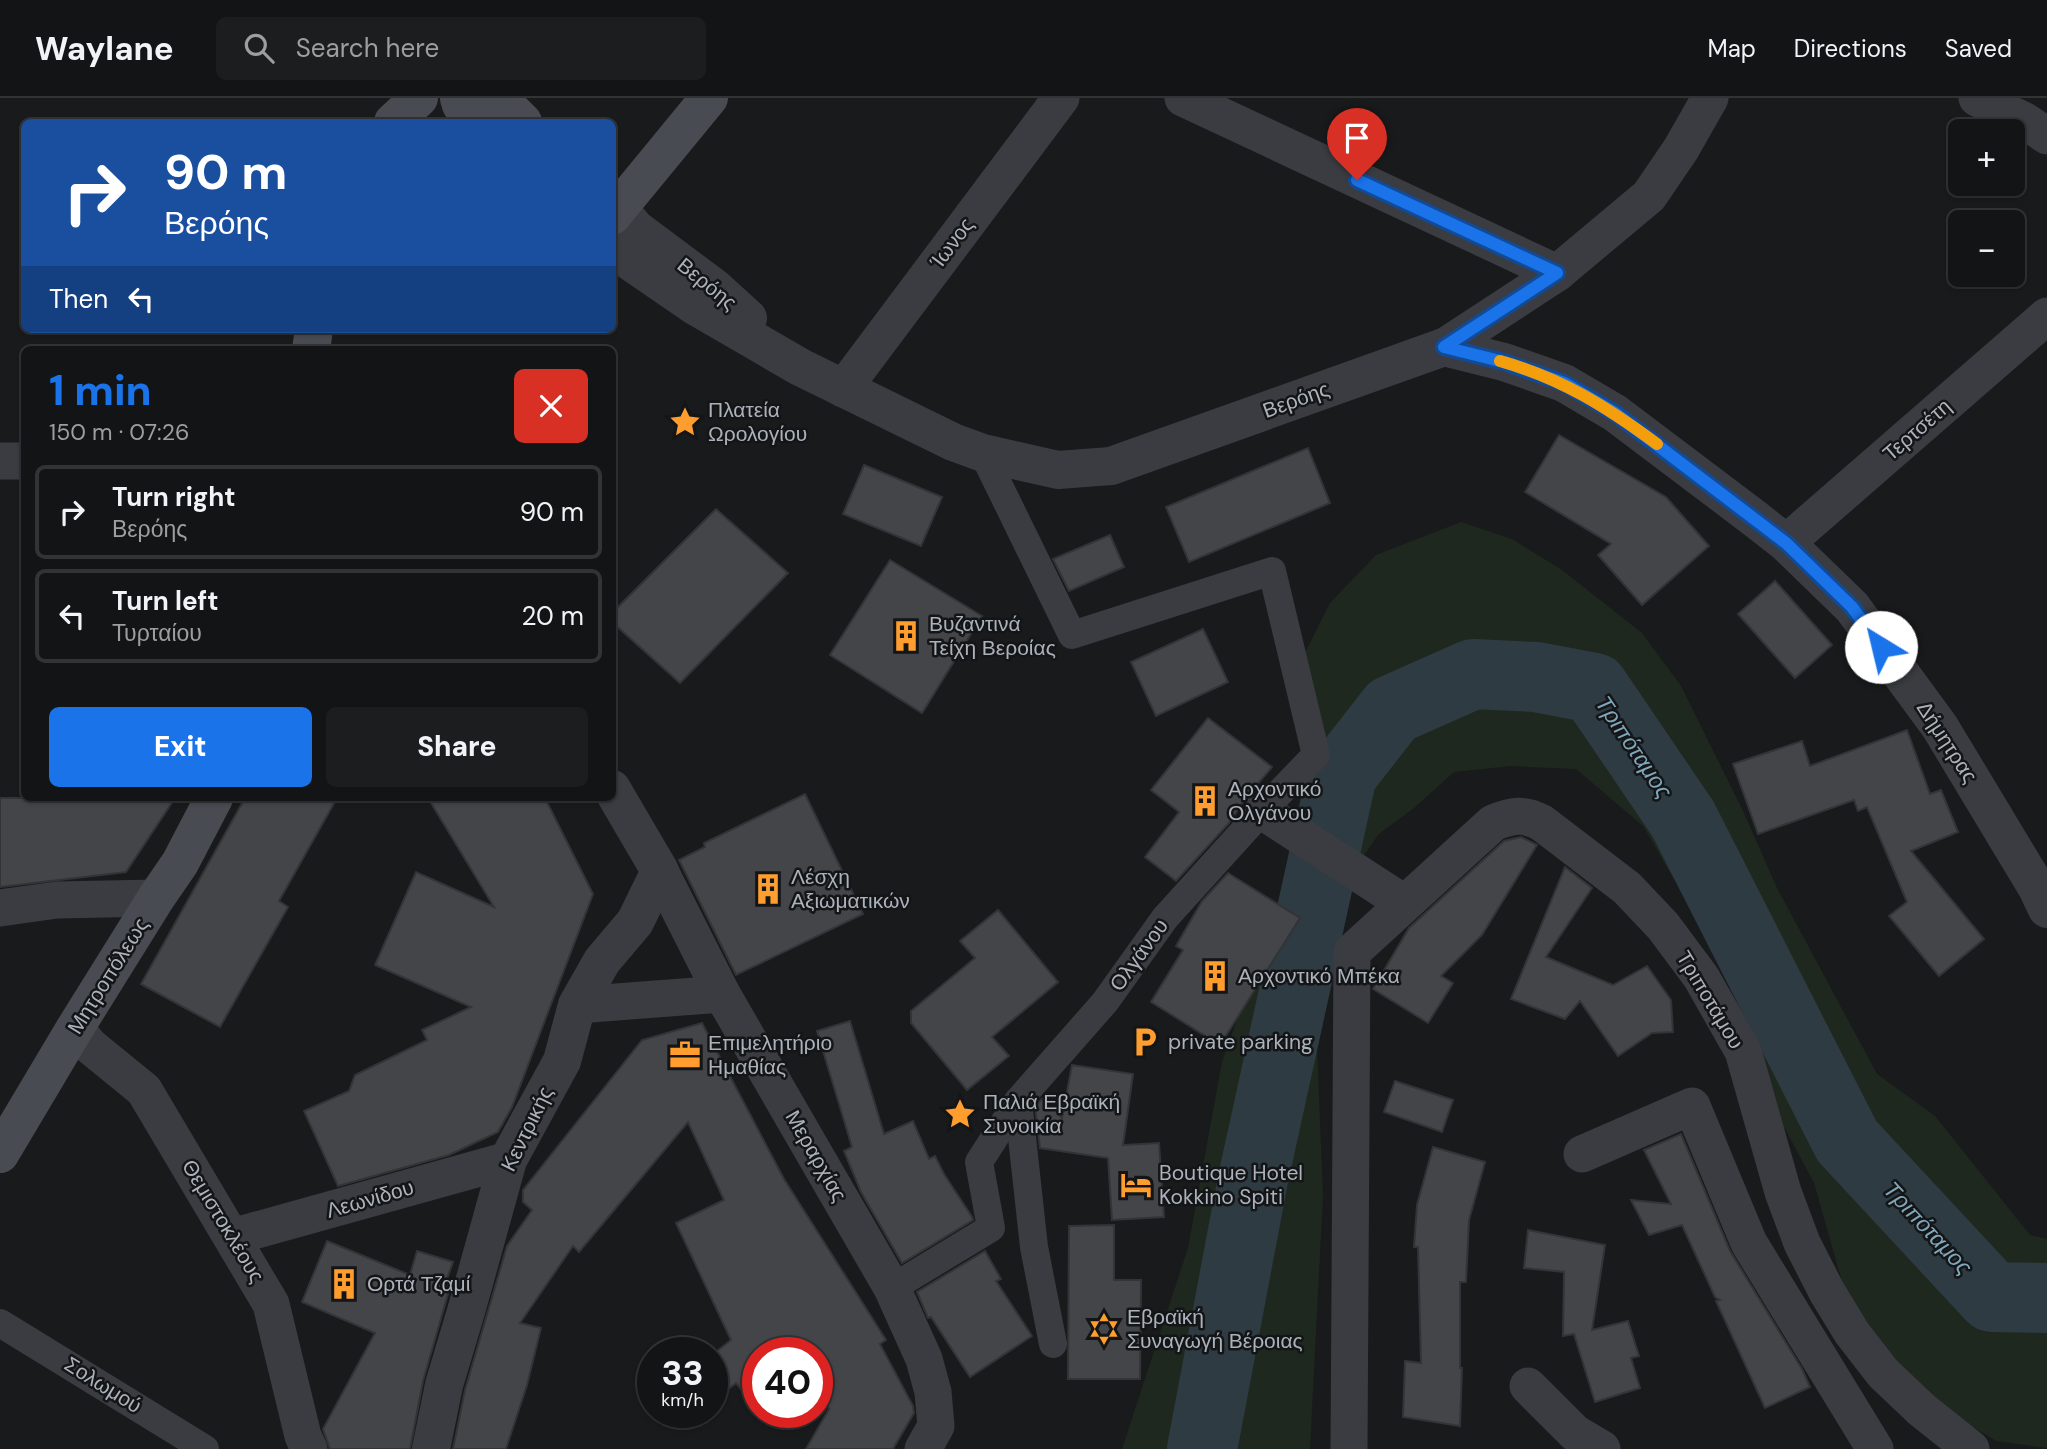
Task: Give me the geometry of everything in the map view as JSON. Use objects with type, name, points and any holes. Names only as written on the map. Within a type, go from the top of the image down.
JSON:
[{"type":"main road","points":[[396,119],[419,98]]},
{"type":"main road","points":[[459,98],[461,105],[476,119]]},
{"type":"main road","points":[[499,98],[520,119]]},
{"type":"main road","points":[[616,208],[709,98]]},
{"type":"main road","name":"Μητροπόλεως","points":[[0,1154],[75,1028],[180,863],[212,801]]},
{"type":"street","name":"Ίωνος","points":[[843,389],[1061,98]]},
{"type":"street","points":[[1183,98],[1557,273]]},
{"type":"street","name":"Βερόης","points":[[616,252],[695,306],[800,367],[953,442],[984,453],[1058,470],[1111,466],[1444,347],[1557,273],[1649,196],[1681,149],[1710,98]]},
{"type":"street","points":[[1977,98],[2036,118]]},
{"type":"street","name":"Βερόης","points":[[616,210],[636,229],[715,288],[800,367]]},
{"type":"street","name":"Τερτσέτη","points":[[1786,543],[2047,316]]},
{"type":"street","name":"Δήμητρας","points":[[1444,347],[1504,362],[1564,383],[1615,413],[1786,543],[1852,607],[1940,727],[2044,893]]},
{"type":"street","name":"Ολγάνου","points":[[892,1288],[990,1228],[978,1162],[1018,1101],[1105,1002],[1165,918],[1316,755],[1272,571],[1072,635],[984,453]]},
{"type":"street","points":[[0,461],[21,461]]},
{"type":"street","points":[[616,796],[660,871]]},
{"type":"street","points":[[1262,811],[1404,903]]},
{"type":"street","name":"Τριποτάμου","points":[[1349,1449],[1352,952],[1493,823],[1518,815],[1530,816],[1542,823],[1627,888],[1663,926],[1701,978],[1743,1051],[1783,1192],[1802,1243],[1827,1292],[1852,1333],[1883,1373],[1922,1410],[1971,1449]]},
{"type":"street","name":"Μεραρχίας","points":[[660,871],[722,994],[892,1288],[924,1359],[933,1392],[936,1426],[923,1449]]},
{"type":"street","name":"Κεντρικής","points":[[431,1449],[444,1385],[508,1160],[562,1061],[577,1005],[602,961],[635,922],[660,871]]},
{"type":"street","points":[[0,908],[57,900],[156,898]]},
{"type":"street","points":[[577,1005],[722,994]]},
{"type":"street","name":"Θεμιστοκλέους","points":[[75,1028],[90,1046],[144,1090],[271,1304],[303,1436],[309,1449]]},
{"type":"street","points":[[1018,1101],[1034,1247],[1053,1344]]},
{"type":"street","points":[[1582,1154],[1692,1106],[1749,1243],[1875,1449]]},
{"type":"street","name":"Λεωνίδου","points":[[232,1237],[508,1160]]},
{"type":"street","name":"Σολωμού","points":[[0,1323],[205,1449]]},
{"type":"street","points":[[1528,1386],[1575,1433],[1602,1449]]},
{"type":"shaded area","points":[[1461,522],[1512,539],[1562,570],[1642,633],[1681,686],[1744,813],[1777,888],[1877,1074],[1935,1116],[2030,1235],[2047,1239],[2047,1448],[1996,1441],[1927,1399],[1851,1313],[1814,1183],[1765,1091],[1753,1029],[1729,974],[1643,826],[1576,769],[1510,766],[1454,772],[1414,808],[1379,834],[1356,866],[1302,831],[1316,755],[1300,663],[1330,603],[1376,555]]},
{"type":"shaded area","points":[[1300,842],[1350,874],[1327,956],[1317,1048],[1323,1195],[1310,1449],[1122,1449],[1188,1248],[1222,1062],[1239,1014],[1271,968]]},
{"type":"building","points":[[1559,435],[1666,497],[1709,546],[1642,605],[1598,555],[1611,544],[1525,492]]},
{"type":"building","points":[[1308,448],[1330,503],[1189,562],[1166,507]]},
{"type":"building","points":[[864,465],[942,497],[921,546],[843,514]]},
{"type":"building","points":[[716,509],[788,573],[680,683],[616,626],[616,609]]},
{"type":"building","points":[[1110,535],[1124,567],[1069,591],[1053,559]]},
{"type":"building","name":"Βυζαντινά Τείχη Βεροίας","points":[[890,560],[982,616],[922,713],[830,655]]},
{"type":"building","points":[[1775,581],[1832,645],[1795,678],[1738,614]]},
{"type":"building","points":[[1203,629],[1228,682],[1156,716],[1131,662]]},
{"type":"building","name":"Αρχοντικό Ολγάνου","points":[[1208,718],[1272,767],[1229,823],[1176,881],[1145,857],[1179,812],[1151,790]]},
{"type":"building","points":[[1907,730],[1930,794],[1941,790],[1958,832],[1911,851],[1984,939],[1939,976],[1889,916],[1907,902],[1867,807],[1858,811],[1854,800],[1758,834],[1733,764],[1802,741],[1810,766]]},
{"type":"building","name":"Λέσχη Αξιωματικών","points":[[805,794],[863,914],[736,975],[679,860],[705,847],[704,843]]},
{"type":"building","points":[[0,798],[21,798],[21,801],[173,801],[126,872],[0,887]]},
{"type":"building","points":[[243,801],[335,801],[279,901],[288,907],[220,1027],[141,984]]},
{"type":"building","points":[[430,801],[546,801],[593,894],[512,1107],[498,1132],[449,1155],[338,1186],[304,1111],[349,1091],[355,1075],[427,1040],[422,1030],[471,1007],[375,965],[416,872],[494,907]]},
{"type":"building","points":[[1521,837],[1537,845],[1482,935],[1441,976],[1453,983],[1428,1023],[1373,989],[1409,928],[1504,841]]},
{"type":"building","points":[[1565,867],[1592,888],[1546,957],[1613,985],[1647,966],[1671,1000],[1673,1032],[1652,1033],[1618,1056],[1580,1001],[1565,1019],[1511,999]]},
{"type":"building","name":"Αρχοντικό Μπέκα","points":[[1228,873],[1300,918],[1220,1045],[1151,1002],[1183,950],[1176,946],[1202,901]]},
{"type":"building","points":[[998,910],[1058,982],[992,1037],[1009,1056],[967,1090],[911,1023],[911,1011],[975,958],[960,941]]},
{"type":"building","points":[[850,1021],[884,1134],[913,1121],[929,1159],[935,1156],[973,1220],[902,1263],[861,1192],[844,1151],[852,1147],[817,1031]]},
{"type":"building","points":[[702,1023],[784,1179],[886,1340],[880,1344],[913,1406],[914,1413],[893,1449],[806,1449],[818,1428],[833,1428],[833,1337],[742,1337],[742,1390],[736,1383],[728,1389],[728,1342],[731,1340],[676,1223],[724,1200],[688,1122],[579,1252],[573,1246],[520,1323],[541,1328],[527,1385],[506,1449],[453,1449],[465,1390],[507,1246],[532,1210],[523,1202],[523,1190],[642,1040]]},
{"type":"building","points":[[1072,1065],[1133,1074],[1123,1145],[1159,1143],[1164,1217],[1112,1220],[1108,1158],[1040,1148],[1035,1106],[1044,1097],[1062,1118]]},
{"type":"building","points":[[1395,1081],[1453,1100],[1442,1132],[1384,1112]]},
{"type":"building","points":[[1681,1134],[1730,1251],[1802,1369],[1810,1387],[1765,1408],[1716,1301],[1720,1300],[1715,1297],[1682,1225],[1649,1235],[1631,1200],[1671,1204],[1644,1150]]},
{"type":"building","points":[[1433,1147],[1485,1162],[1469,1220],[1466,1282],[1460,1282],[1460,1426],[1403,1417],[1405,1361],[1421,1363],[1418,1247],[1414,1247],[1417,1205]]},
{"type":"building","name":"Εβραϊκή Συναγωγή Βέροιας","points":[[1114,1225],[1114,1280],[1141,1280],[1140,1379],[1068,1379],[1069,1226]]},
{"type":"building","points":[[1528,1230],[1605,1245],[1592,1330],[1628,1321],[1639,1356],[1631,1358],[1640,1388],[1595,1402],[1574,1334],[1563,1336],[1564,1272],[1524,1268]]},
{"type":"building","points":[[327,1241],[410,1275],[417,1251],[453,1262],[442,1293],[452,1280],[423,1381],[410,1449],[330,1449],[323,1429],[375,1333],[302,1302]]},
{"type":"building","points":[[985,1251],[1001,1279],[996,1281],[1032,1336],[970,1377],[931,1317],[928,1318],[917,1292]]},
{"type":"waterway","name":"Τριπόταμος","points":[[1202,1449],[1253,1179],[1342,774],[1392,710],[1473,674],[1536,677],[1594,688],[1683,819],[1847,1141],[1992,1297],[2047,1298]]},
{"type":"slow traffic","points":[[1500,361],[1564,383],[1615,413],[1657,444]]},
{"type":"place","name":"Πλατεία Ωρολογίου","points":[[685,422]]},
{"type":"place","name":"Βυζαντινά Τείχη Βεροίας","points":[[906,636]]},
{"type":"place","name":"Αρχοντικό Ολγάνου","points":[[1205,801]]},
{"type":"place","name":"Λέσχη Αξιωματικών","points":[[768,889]]},
{"type":"place","name":"Αρχοντικό Μπέκα","points":[[1215,976]]},
{"type":"place","name":"private parking","points":[[1145,1042]]},
{"type":"place","name":"Επιμελητήριο Ημαθίας","points":[[685,1055]]},
{"type":"place","name":"Παλιά Εβραϊκή Συνοικία","points":[[960,1114]]},
{"type":"place","name":"Boutique Hotel Kokkino Spiti","points":[[1136,1185]]},
{"type":"place","name":"Ορτά Τζαμί","points":[[344,1284]]},
{"type":"place","name":"Εβραϊκή Συναγωγή Βέροιας","points":[[1104,1329]]},
{"type":"route","points":[[1357,180],[1557,273],[1444,347],[1504,362],[1564,383],[1615,413],[1786,543],[1852,607],[1881,647]]}]
